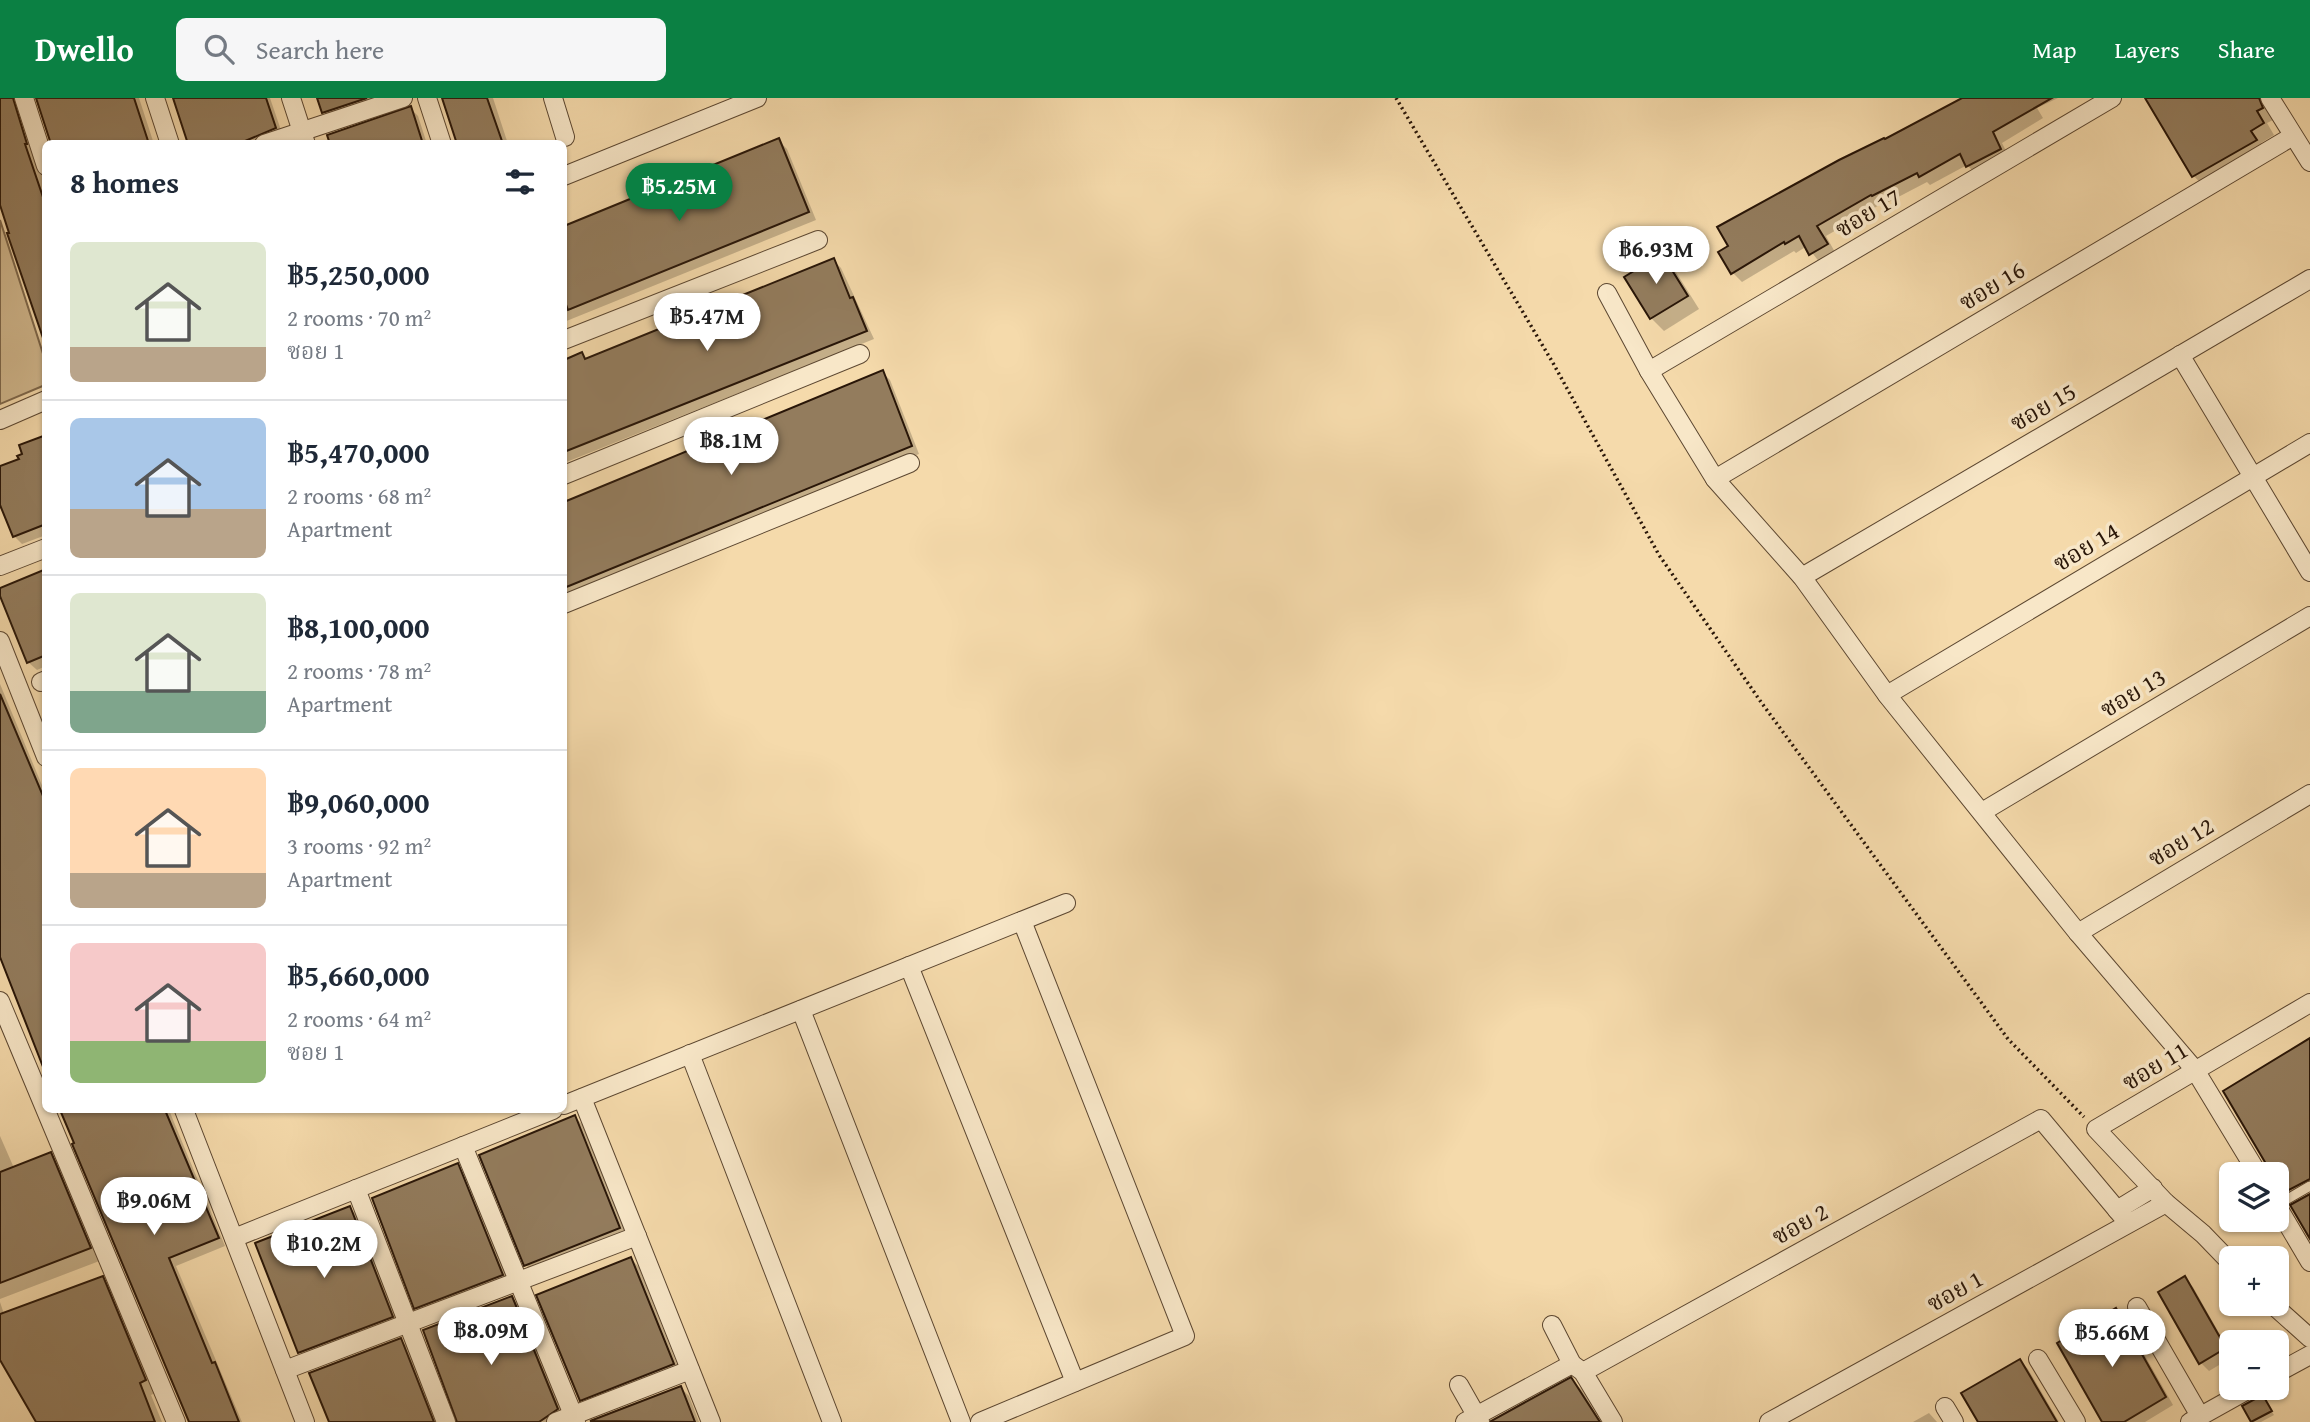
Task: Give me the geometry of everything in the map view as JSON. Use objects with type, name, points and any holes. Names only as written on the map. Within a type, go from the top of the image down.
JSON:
[{"type":"street","points":[[24,98],[42,154]]},
{"type":"street","points":[[155,98],[169,140]]},
{"type":"street","points":[[291,98],[304,137],[403,98]]},
{"type":"street","points":[[427,98],[441,140]]},
{"type":"street","points":[[553,98],[565,136]]},
{"type":"street","points":[[567,175],[757,98]]},
{"type":"street","name":"ซอย 17","points":[[1649,371],[2112,98]]},
{"type":"street","points":[[2270,98],[2310,162]]},
{"type":"street","name":"ซอย 16","points":[[1715,479],[2293,136]]},
{"type":"street","points":[[567,339],[818,240]]},
{"type":"street","name":"ซอย 15","points":[[1802,577],[2310,279]]},
{"type":"street","points":[[1607,293],[1649,371],[1715,479],[1802,577],[1887,695],[2078,933],[2195,1070],[2251,1162]]},
{"type":"street","points":[[567,474],[860,354]]},
{"type":"street","points":[[2180,355],[2310,572]]},
{"type":"street","points":[[0,420],[42,402]]},
{"type":"street","name":"ซอย 14","points":[[1887,695],[2310,443]]},
{"type":"street","points":[[567,603],[910,463]]},
{"type":"street","points":[[0,566],[42,550]]},
{"type":"street","name":"ซอย 13","points":[[1982,812],[2310,616]]},
{"type":"street","points":[[0,641],[42,747]]},
{"type":"street","name":"ซอย 12","points":[[2078,933],[2310,793]]},
{"type":"street","points":[[567,1104],[1066,903]]},
{"type":"street","points":[[980,1422],[1185,1336],[1022,921]]},
{"type":"street","points":[[909,966],[1075,1382]]},
{"type":"street","points":[[0,1001],[42,1101]]},
{"type":"street","name":"ซอย 11","points":[[2096,1129],[2195,1070],[2308,1008]]},
{"type":"street","points":[[801,1010],[961,1422]]},
{"type":"street","points":[[690,1054],[832,1422]]},
{"type":"street","points":[[582,1098],[710,1422]]},
{"type":"street","points":[[47,1113],[176,1422]]},
{"type":"street","points":[[185,1113],[305,1422]]},
{"type":"street","points":[[234,1238],[546,1113]]},
{"type":"street","name":"ซอย 2","points":[[1474,1420],[1578,1368],[2041,1119],[2123,1216]]},
{"type":"street","points":[[2096,1129],[2166,1203],[2219,1251]]},
{"type":"street","points":[[463,1146],[519,1281],[568,1420],[690,1370]]},
{"type":"street","name":"ซอย 1","points":[[1769,1422],[2123,1216],[2153,1188]]},
{"type":"street","points":[[356,1189],[446,1422]]},
{"type":"street","name":"ซอย 1","points":[[2123,1216],[2166,1203]]},
{"type":"street","points":[[2289,1226],[2310,1262]]},
{"type":"street","points":[[285,1370],[637,1236]]},
{"type":"street","points":[[2137,1307],[2195,1419],[2229,1400]]},
{"type":"street","points":[[2285,1316],[2310,1338]]},
{"type":"street","points":[[1552,1325],[1613,1422]]},
{"type":"street","points":[[2289,1366],[2310,1355]]},
{"type":"street","points":[[2038,1359],[2076,1422]]},
{"type":"street","points":[[1459,1385],[1474,1420]]},
{"type":"lane","points":[[2289,1199],[2310,1186]]},
{"type":"path","points":[[1396,98],[1553,363],[1659,555],[1761,702],[2008,1039],[2096,1129]]},
{"type":"shaded area","points":[[0,220],[42,351],[42,386],[0,404]]},
{"type":"building","points":[[0,98],[13,98],[42,194],[42,335],[7,233],[0,205]]},
{"type":"building","points":[[36,98],[134,98],[148,140],[50,140]]},
{"type":"building","points":[[173,98],[266,98],[276,128],[248,140],[187,140]]},
{"type":"building","points":[[317,98],[367,98],[322,113]]},
{"type":"building","points":[[442,98],[487,98],[502,140],[456,140]]},
{"type":"building","points":[[1962,98],[2052,98],[1993,132],[2001,149],[1966,167],[1960,154],[1919,177],[1917,173],[1871,195],[1817,226],[1828,244],[1809,255],[1799,236],[1731,274],[1718,252],[1728,246],[1717,227],[1839,160]]},
{"type":"building","points":[[2145,98],[2259,98],[2263,108],[2257,111],[2264,123],[2251,131],[2257,140],[2192,177]]},
{"type":"building","points":[[411,106],[422,140],[329,140],[327,135]]},
{"type":"building","points":[[779,138],[809,212],[568,310],[567,225]]},
{"type":"building","points":[[1662,254],[1688,296],[1650,319],[1624,277]]},
{"type":"building","points":[[834,258],[867,331],[567,451],[567,359],[582,352],[585,359]]},
{"type":"building","points":[[883,370],[912,446],[567,587],[567,501]]},
{"type":"building","points":[[42,436],[42,526],[13,537],[0,505],[0,466],[19,459],[17,456],[22,454],[19,445]]},
{"type":"building","points":[[42,571],[42,657],[27,663],[0,596],[0,588]]},
{"type":"building","points":[[0,694],[42,794],[42,1064],[0,957]]},
{"type":"building","points":[[2310,1038],[2310,1179],[2289,1190],[2289,1162],[2265,1162],[2223,1091]]},
{"type":"building","points":[[61,1113],[166,1113],[219,1238],[169,1258],[239,1422],[189,1422],[72,1144],[74,1143]]},
{"type":"building","points":[[575,1115],[620,1228],[524,1266],[479,1155]]},
{"type":"building","points":[[51,1152],[91,1248],[0,1283],[0,1172]]},
{"type":"building","points":[[458,1163],[503,1275],[414,1309],[372,1198]]},
{"type":"building","points":[[2310,1194],[2310,1239],[2290,1205]]},
{"type":"building","points":[[350,1206],[393,1317],[298,1353],[255,1243]]},
{"type":"building","points":[[631,1257],[674,1364],[580,1401],[536,1295]]},
{"type":"building","points":[[103,1276],[146,1380],[140,1383],[155,1422],[36,1422],[0,1360],[0,1314]]},
{"type":"building","points":[[2185,1276],[2219,1336],[2219,1352],[2199,1364],[2158,1292]]},
{"type":"building","points":[[512,1296],[558,1409],[539,1422],[457,1422],[423,1330]]},
{"type":"building","points":[[2116,1308],[2166,1397],[2124,1422],[2102,1422],[2057,1343]]},
{"type":"building","points":[[401,1338],[434,1422],[329,1422],[309,1373]]},
{"type":"building","points":[[2020,1359],[2057,1422],[1978,1422],[1961,1393]]},
{"type":"building","points":[[1571,1377],[1600,1422],[1491,1422],[1491,1421]]},
{"type":"building","points":[[681,1386],[695,1422],[590,1421]]},
{"type":"building","points":[[2253,1400],[2266,1400],[2272,1411],[2251,1422],[2242,1406]]}]
